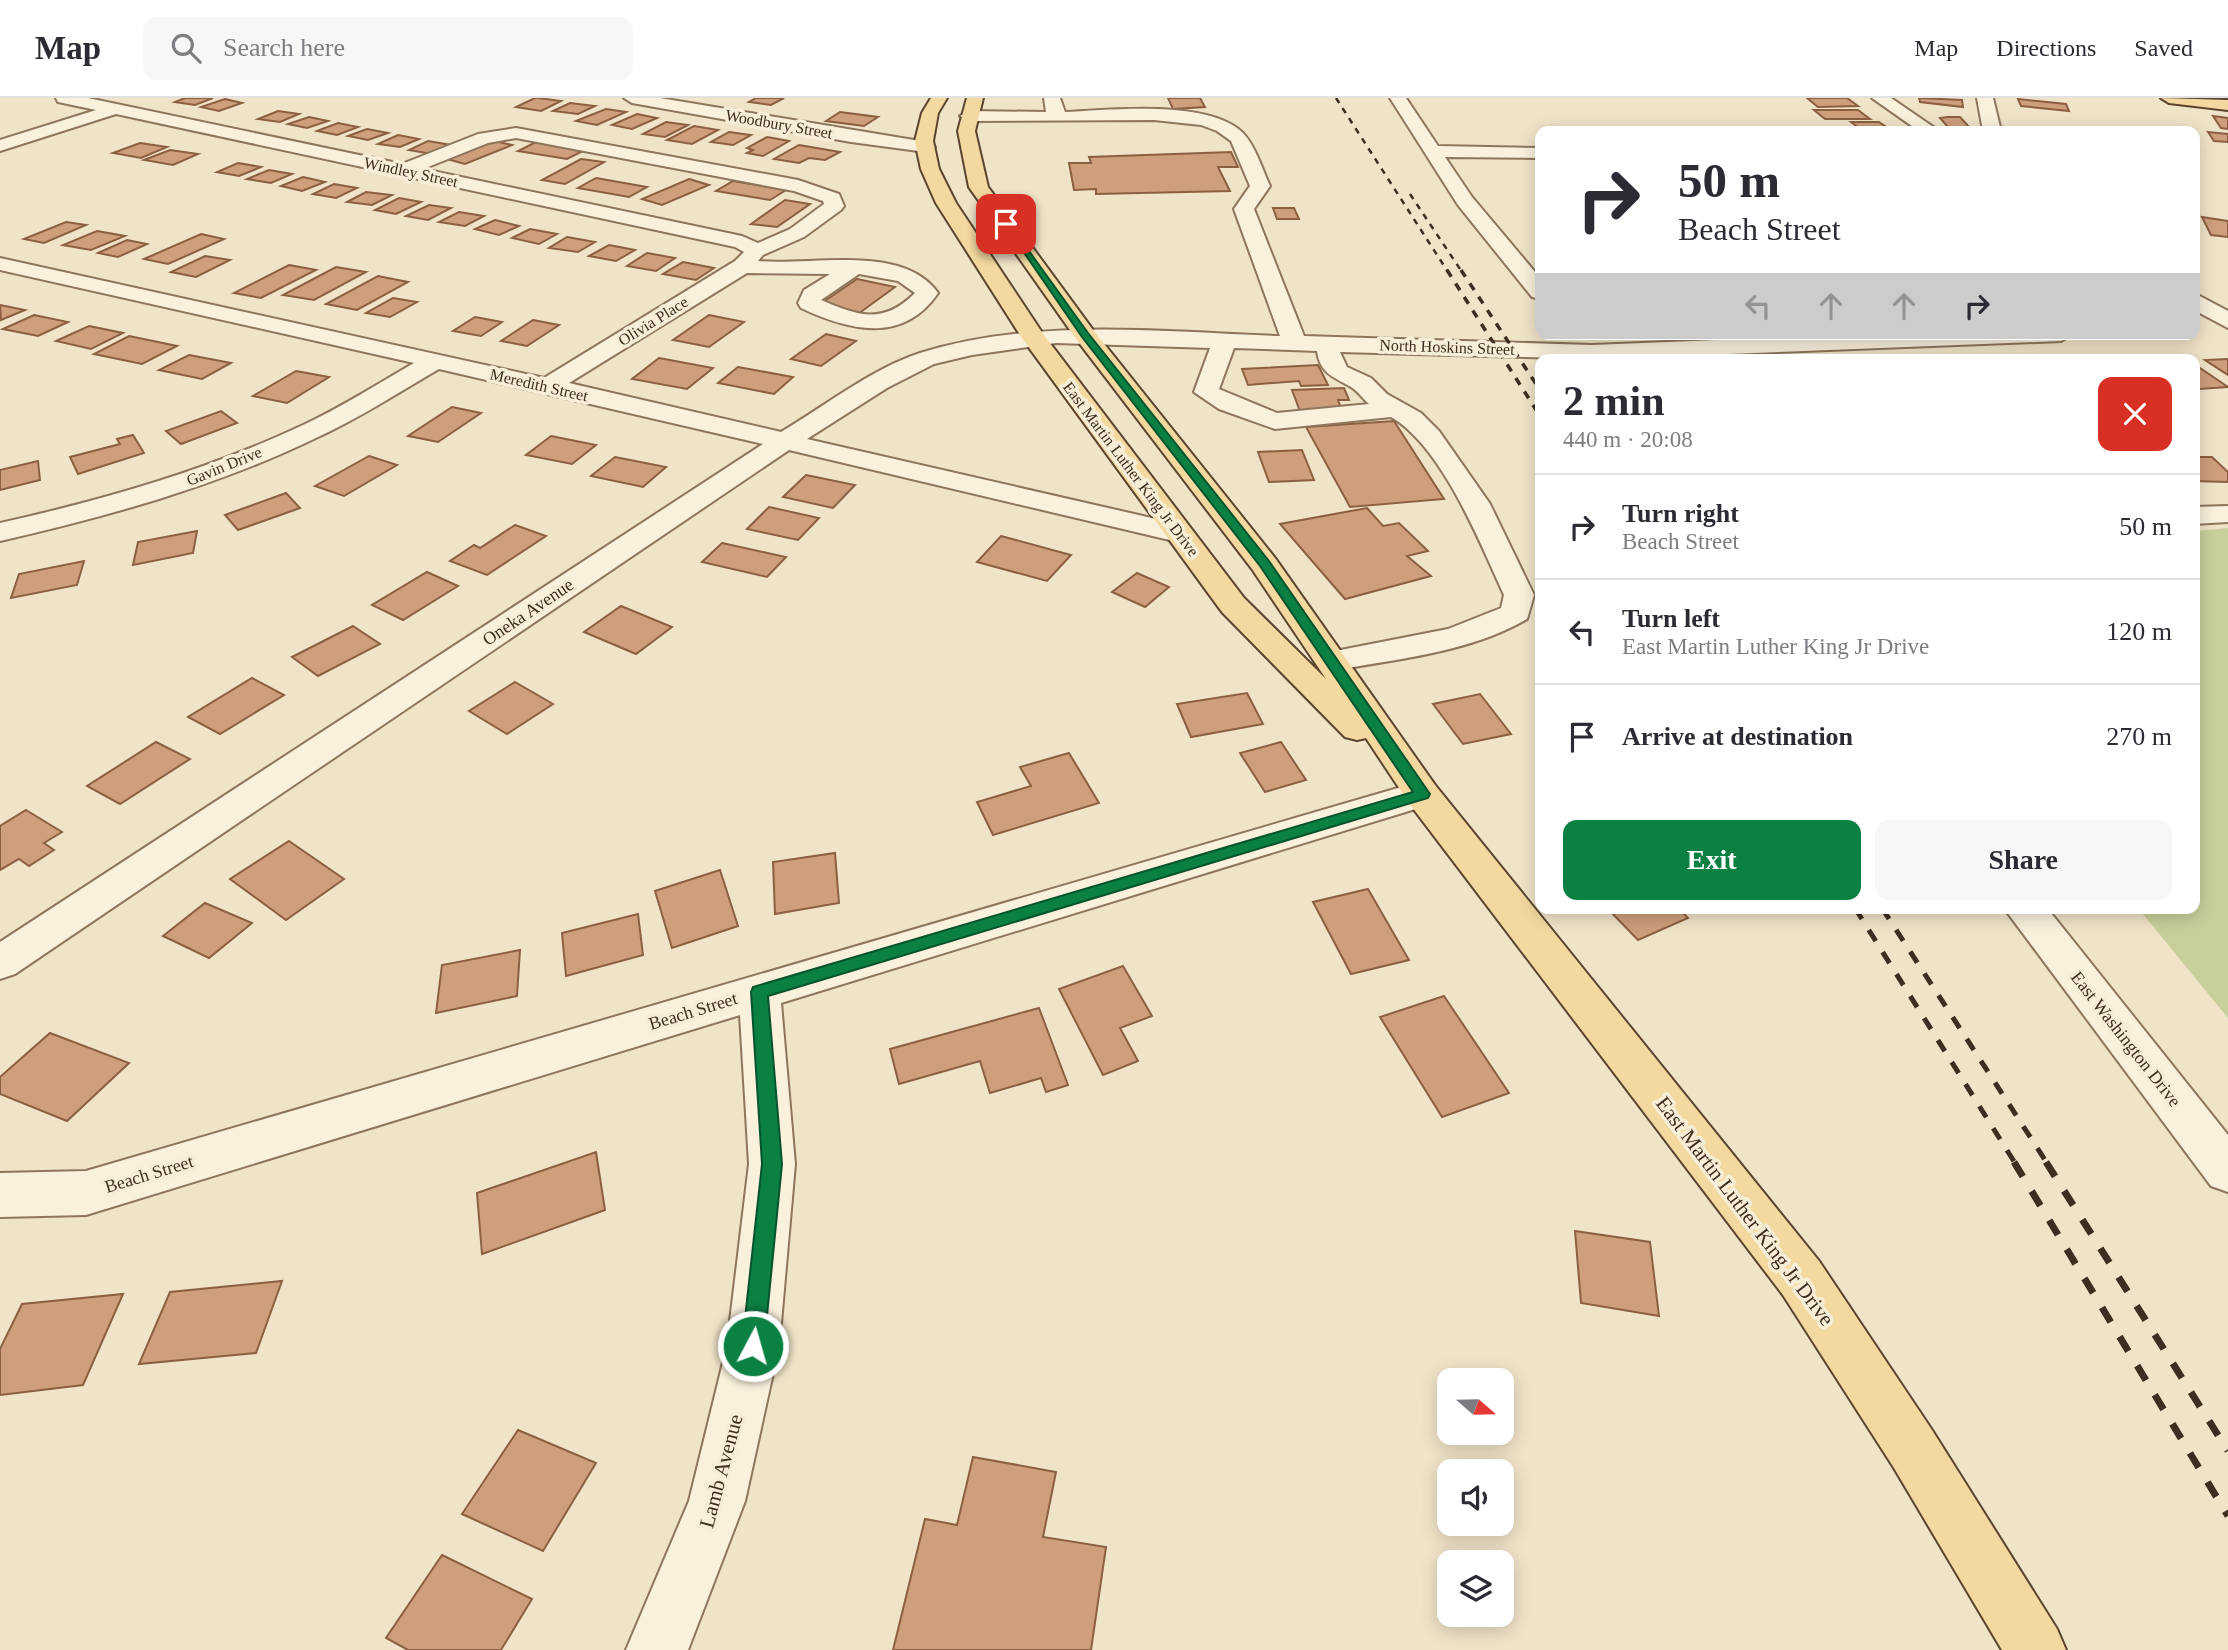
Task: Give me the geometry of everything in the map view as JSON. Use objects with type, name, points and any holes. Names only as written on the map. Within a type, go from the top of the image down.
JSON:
[{"type":"main road","name":"East Martin Luther King Jr Drive","points":[[939,98],[930,113],[924,141],[930,169],[946,203],[1034,338],[1233,605],[1422,794]]},
{"type":"main road","points":[[2169,98],[2228,105]]},
{"type":"main road","name":"East Martin Luther King Jr Drive","points":[[972,107],[966,132],[969,159],[979,187],[1085,335],[1264,564],[1422,794],[1801,1278],[1913,1449],[2036,1650]]},
{"type":"street","name":"Windley Street","points":[[64,98],[742,242],[749,259],[771,271],[884,271],[909,277],[927,293],[930,332]]},
{"type":"street","points":[[0,146],[151,98]]},
{"type":"street","name":"Woodbury Street","points":[[632,98],[926,148]]},
{"type":"street","points":[[1398,98],[1465,201],[1535,286]]},
{"type":"street","points":[[1880,98],[1922,126]]},
{"type":"street","points":[[1986,98],[1991,126]]},
{"type":"street","points":[[972,107],[1056,107],[1176,117],[1202,120],[1227,129],[1237,137],[1260,186],[1244,209],[1266,274],[1294,341]]},
{"type":"street","name":"Olivia Place","points":[[404,170],[484,138],[516,133],[798,186],[832,198],[834,206],[809,227],[782,244],[749,259],[548,386]]},
{"type":"street","points":[[1432,151],[1535,153]]},
{"type":"street","name":"Meredith Street","points":[[0,264],[548,386],[1178,533]]},
{"type":"street","points":[[852,270],[812,295],[809,303],[820,309],[930,332]]},
{"type":"street","points":[[2200,304],[2228,323]]},
{"type":"street","points":[[2200,326],[2228,323]]},
{"type":"street","name":"Oneka Avenue","points":[[0,963],[785,442],[878,383],[926,359],[930,332],[1034,338],[1085,335]]},
{"type":"street","name":"North Hoskins Street","points":[[1085,335],[1588,348],[1704,342],[1758,354],[1962,340]]},
{"type":"street","points":[[1223,340],[1222,355],[1206,377],[1206,392],[1275,421],[1395,409]]},
{"type":"street","points":[[1929,342],[1942,354]]},
{"type":"street","points":[[1327,343],[1330,360],[1338,372],[1362,383],[1378,399],[1412,418],[1430,437],[1476,504],[1519,595],[1516,612],[1501,623],[1404,648],[1331,661]]},
{"type":"street","name":"Gavin Drive","points":[[0,533],[77,516],[162,491],[295,439],[433,362]]},
{"type":"street","points":[[1077,511],[1146,489]]},
{"type":"street","points":[[2200,516],[2228,514]]},
{"type":"street","name":"Beach Street","points":[[0,1195],[86,1193],[1422,794]]},
{"type":"street","name":"East Washington Drive","points":[[2029,914],[2228,1171]]},
{"type":"street","name":"Lamb Avenue","points":[[656,1650],[671,1621],[717,1501],[753,1346],[772,1164],[759,992]]},
{"type":"green space","points":[[2228,528],[2228,1018],[2143,914],[2200,914],[2200,531]]},
{"type":"building","points":[[185,98],[213,98],[195,105],[175,102]]},
{"type":"building","points":[[535,98],[561,101],[541,111],[516,107]]},
{"type":"building","points":[[756,98],[784,98],[771,105],[749,102]]},
{"type":"building","points":[[1168,98],[1200,98],[1205,107],[1173,109]]},
{"type":"building","points":[[1807,98],[1847,98],[1858,106],[1818,107]]},
{"type":"building","points":[[1919,98],[1962,100],[1963,107],[1920,102]]},
{"type":"building","points":[[225,99],[242,103],[219,111],[201,107]]},
{"type":"building","points":[[2018,99],[2066,104],[2069,111],[2021,106]]},
{"type":"building","points":[[570,103],[595,106],[578,114],[553,111]]},
{"type":"building","points":[[606,109],[626,112],[597,125],[576,121]]},
{"type":"building","points":[[1814,110],[1858,110],[1870,119],[1825,119]]},
{"type":"building","points":[[278,111],[299,114],[280,122],[258,119]]},
{"type":"building","points":[[840,112],[878,117],[864,126],[826,121]]},
{"type":"building","points":[[637,114],[657,118],[632,129],[612,125]]},
{"type":"building","points":[[2213,116],[2228,118],[2228,129],[2221,128]]},
{"type":"building","points":[[309,117],[328,121],[307,128],[288,124]]},
{"type":"building","points":[[1960,117],[1968,126],[1947,126],[1940,118]]},
{"type":"building","points":[[666,122],[688,125],[665,137],[643,134]]},
{"type":"building","points":[[1851,122],[1879,122],[1885,126],[1856,126]]},
{"type":"building","points":[[338,123],[358,127],[337,135],[317,131]]},
{"type":"building","points":[[694,126],[718,130],[692,144],[667,140]]},
{"type":"building","points":[[367,129],[388,133],[368,140],[348,136]]},
{"type":"building","points":[[729,132],[751,135],[733,145],[711,142]]},
{"type":"building","points":[[2208,132],[2228,134],[2228,142],[2214,141]]},
{"type":"building","points":[[398,135],[419,139],[400,147],[378,144]]},
{"type":"building","points":[[767,137],[789,141],[763,156],[747,153],[753,150],[747,148]]},
{"type":"building","points":[[428,141],[451,145],[432,154],[409,150]]},
{"type":"building","points":[[494,141],[512,145],[465,164],[447,159]]},
{"type":"building","points":[[536,142],[585,150],[567,159],[518,151]]},
{"type":"building","points":[[140,143],[167,147],[141,158],[113,153]]},
{"type":"building","points":[[799,145],[840,152],[825,160],[809,158],[799,163],[774,159]]},
{"type":"building","points":[[170,150],[198,154],[173,165],[144,160]]},
{"type":"building","points":[[1231,152],[1238,167],[1218,167],[1230,191],[1096,194],[1096,189],[1074,190],[1069,163],[1091,163],[1089,157]]},
{"type":"building","points":[[581,159],[604,162],[565,184],[542,180]]},
{"type":"building","points":[[238,163],[261,167],[239,176],[217,172]]},
{"type":"building","points":[[269,170],[292,174],[271,183],[247,179]]},
{"type":"building","points":[[303,177],[325,182],[302,191],[281,186]]},
{"type":"building","points":[[596,178],[647,187],[629,197],[578,188]]},
{"type":"building","points":[[689,179],[709,185],[662,205],[642,199]]},
{"type":"building","points":[[733,181],[786,190],[770,200],[716,191]]},
{"type":"building","points":[[334,184],[357,188],[336,198],[313,194]]},
{"type":"building","points":[[366,192],[392,195],[372,205],[347,202]]},
{"type":"building","points":[[399,198],[421,202],[396,214],[375,210]]},
{"type":"building","points":[[785,200],[810,204],[777,227],[751,224]]},
{"type":"building","points":[[429,205],[451,208],[428,220],[406,216]]},
{"type":"building","points":[[1273,208],[1294,208],[1299,219],[1277,219]]},
{"type":"building","points":[[459,212],[484,216],[465,226],[439,222]]},
{"type":"building","points":[[2202,217],[2228,221],[2228,237],[2211,235]]},
{"type":"building","points":[[495,220],[519,226],[499,235],[475,229]]},
{"type":"building","points":[[66,222],[86,225],[44,243],[24,239]]},
{"type":"building","points":[[530,229],[557,234],[539,244],[512,238]]},
{"type":"building","points":[[97,231],[125,236],[91,250],[63,245]]},
{"type":"building","points":[[201,234],[224,239],[168,264],[144,259]]},
{"type":"building","points":[[567,237],[595,242],[578,252],[549,248]]},
{"type":"building","points":[[127,240],[147,244],[118,257],[98,253]]},
{"type":"building","points":[[609,245],[635,250],[616,261],[589,256]]},
{"type":"building","points":[[647,253],[675,258],[656,271],[627,266]]},
{"type":"building","points":[[205,256],[230,260],[196,277],[171,272]]},
{"type":"building","points":[[683,262],[714,268],[696,280],[663,274]]},
{"type":"building","points":[[289,265],[316,270],[261,298],[234,293]]},
{"type":"building","points":[[336,267],[366,272],[314,300],[283,295]]},
{"type":"building","points":[[378,276],[408,282],[357,310],[326,304]]},
{"type":"building","points":[[857,279],[895,287],[858,314],[819,305]]},
{"type":"building","points":[[393,298],[417,302],[390,317],[366,313]]},
{"type":"building","points":[[0,305],[25,310],[1,320]]},
{"type":"building","points":[[34,315],[68,322],[38,336],[3,329]]},
{"type":"building","points":[[709,315],[744,322],[709,347],[673,340]]},
{"type":"building","points":[[475,317],[502,322],[481,336],[453,331]]},
{"type":"building","points":[[533,320],[559,325],[527,346],[501,341]]},
{"type":"building","points":[[89,326],[123,333],[91,349],[56,341]]},
{"type":"building","points":[[826,334],[856,341],[821,366],[791,359]]},
{"type":"building","points":[[129,336],[177,346],[142,364],[94,354]]},
{"type":"building","points":[[189,355],[231,363],[202,379],[159,370]]},
{"type":"building","points":[[659,358],[713,368],[687,389],[632,379]]},
{"type":"building","points":[[2228,359],[2228,375],[2205,360]]},
{"type":"building","points":[[1318,365],[1328,385],[1301,386],[1299,381],[1248,385],[1242,369]]},
{"type":"building","points":[[738,367],[793,377],[774,394],[718,383]]},
{"type":"building","points":[[2200,368],[2228,387],[2200,389]]},
{"type":"building","points":[[296,371],[329,377],[287,403],[253,396]]},
{"type":"building","points":[[1344,388],[1349,400],[1338,400],[1343,413],[1301,414],[1292,390]]},
{"type":"building","points":[[452,407],[481,413],[438,442],[408,436]]},
{"type":"building","points":[[221,411],[237,423],[181,444],[166,431]]},
{"type":"building","points":[[1394,421],[1444,499],[1350,507],[1306,427]]},
{"type":"building","points":[[133,435],[144,453],[78,474],[70,457],[120,444],[117,439]]},
{"type":"building","points":[[551,436],[596,445],[572,464],[526,455]]},
{"type":"building","points":[[1302,450],[1314,480],[1269,482],[1258,452]]},
{"type":"building","points":[[369,456],[397,465],[344,496],[315,486]]},
{"type":"building","points":[[615,457],[666,467],[643,487],[591,476]]},
{"type":"building","points":[[2200,457],[2212,457],[2228,472],[2228,482],[2200,481]]},
{"type":"building","points":[[38,461],[40,480],[0,490],[0,470]]},
{"type":"building","points":[[806,475],[855,485],[833,508],[783,497]]},
{"type":"building","points":[[286,493],[300,508],[238,530],[225,515]]},
{"type":"building","points":[[769,507],[819,518],[798,540],[747,529]]},
{"type":"building","points":[[1367,508],[1383,526],[1399,523],[1428,551],[1407,556],[1431,576],[1345,599],[1280,524]]},
{"type":"building","points":[[515,525],[546,536],[487,575],[450,561],[474,545],[480,548]]},
{"type":"building","points":[[197,531],[193,553],[133,565],[138,542]]},
{"type":"building","points":[[1001,536],[1071,555],[1047,581],[977,562]]},
{"type":"building","points":[[722,543],[786,557],[767,577],[702,562]]},
{"type":"building","points":[[84,561],[77,585],[11,598],[19,574]]},
{"type":"building","points":[[427,572],[458,586],[403,620],[372,605]]},
{"type":"building","points":[[1137,573],[1169,587],[1145,607],[1112,592]]},
{"type":"building","points":[[621,606],[672,627],[636,654],[584,632]]},
{"type":"building","points":[[353,626],[380,644],[318,676],[292,657]]},
{"type":"building","points":[[252,678],[284,695],[220,734],[188,717]]},
{"type":"building","points":[[515,682],[553,704],[507,734],[469,711]]},
{"type":"building","points":[[1247,693],[1263,724],[1191,737],[1177,704]]},
{"type":"building","points":[[1480,694],[1511,734],[1463,744],[1433,704]]},
{"type":"building","points":[[156,742],[190,759],[120,804],[87,786]]},
{"type":"building","points":[[1281,742],[1306,780],[1265,792],[1240,753]]},
{"type":"building","points":[[1069,753],[1099,803],[993,835],[977,802],[1031,786],[1020,767]]},
{"type":"building","points":[[26,810],[62,832],[44,843],[54,850],[29,866],[19,859],[0,870],[0,826]]},
{"type":"building","points":[[289,841],[344,879],[286,920],[230,879]]},
{"type":"building","points":[[835,853],[839,903],[775,914],[773,862]]},
{"type":"building","points":[[720,870],[738,926],[672,948],[655,891]]},
{"type":"building","points":[[1368,889],[1409,960],[1351,974],[1313,902]]},
{"type":"building","points":[[205,903],[252,923],[209,958],[163,936]]},
{"type":"building","points":[[638,914],[643,955],[566,976],[562,933]]},
{"type":"building","points":[[1613,914],[1684,914],[1688,918],[1638,940]]},
{"type":"building","points":[[520,950],[517,996],[436,1013],[442,965]]},
{"type":"building","points":[[1123,966],[1152,1016],[1120,1028],[1138,1061],[1103,1075],[1059,989]]},
{"type":"building","points":[[1444,996],[1509,1093],[1442,1117],[1380,1017]]},
{"type":"building","points":[[1039,1008],[1068,1085],[1046,1092],[1041,1078],[990,1093],[980,1061],[899,1084],[890,1049]]},
{"type":"building","points":[[50,1033],[129,1063],[67,1121],[0,1094],[0,1077]]},
{"type":"building","points":[[596,1152],[605,1210],[482,1254],[477,1193]]},
{"type":"building","points":[[1575,1231],[1650,1242],[1659,1316],[1581,1303]]},
{"type":"building","points":[[282,1281],[256,1353],[139,1364],[170,1292]]},
{"type":"building","points":[[123,1294],[83,1385],[0,1395],[0,1349],[22,1304]]},
{"type":"building","points":[[518,1430],[596,1463],[543,1551],[462,1514]]},
{"type":"building","points":[[973,1457],[1056,1472],[1043,1537],[1106,1547],[1091,1650],[893,1650],[925,1519],[957,1525]]},
{"type":"building","points":[[442,1555],[532,1599],[501,1650],[408,1650],[386,1638]]},
{"type":"railway","points":[[1336,98],[1448,272]]},
{"type":"railway","points":[[1410,194],[1462,272]]},
{"type":"railway","points":[[1447,270],[1535,408]]},
{"type":"railway","points":[[1461,270],[1535,382]]},
{"type":"railway","points":[[1859,914],[2015,1163]]},
{"type":"railway","points":[[1886,914],[2047,1163]]},
{"type":"railway","points":[[2014,1162],[2228,1516]]},
{"type":"railway","points":[[2046,1162],[2228,1451]]},
{"type":"route","points":[[753,1346],[772,1164],[759,992],[1422,794],[1264,564],[1085,335],[1006,224]]}]
